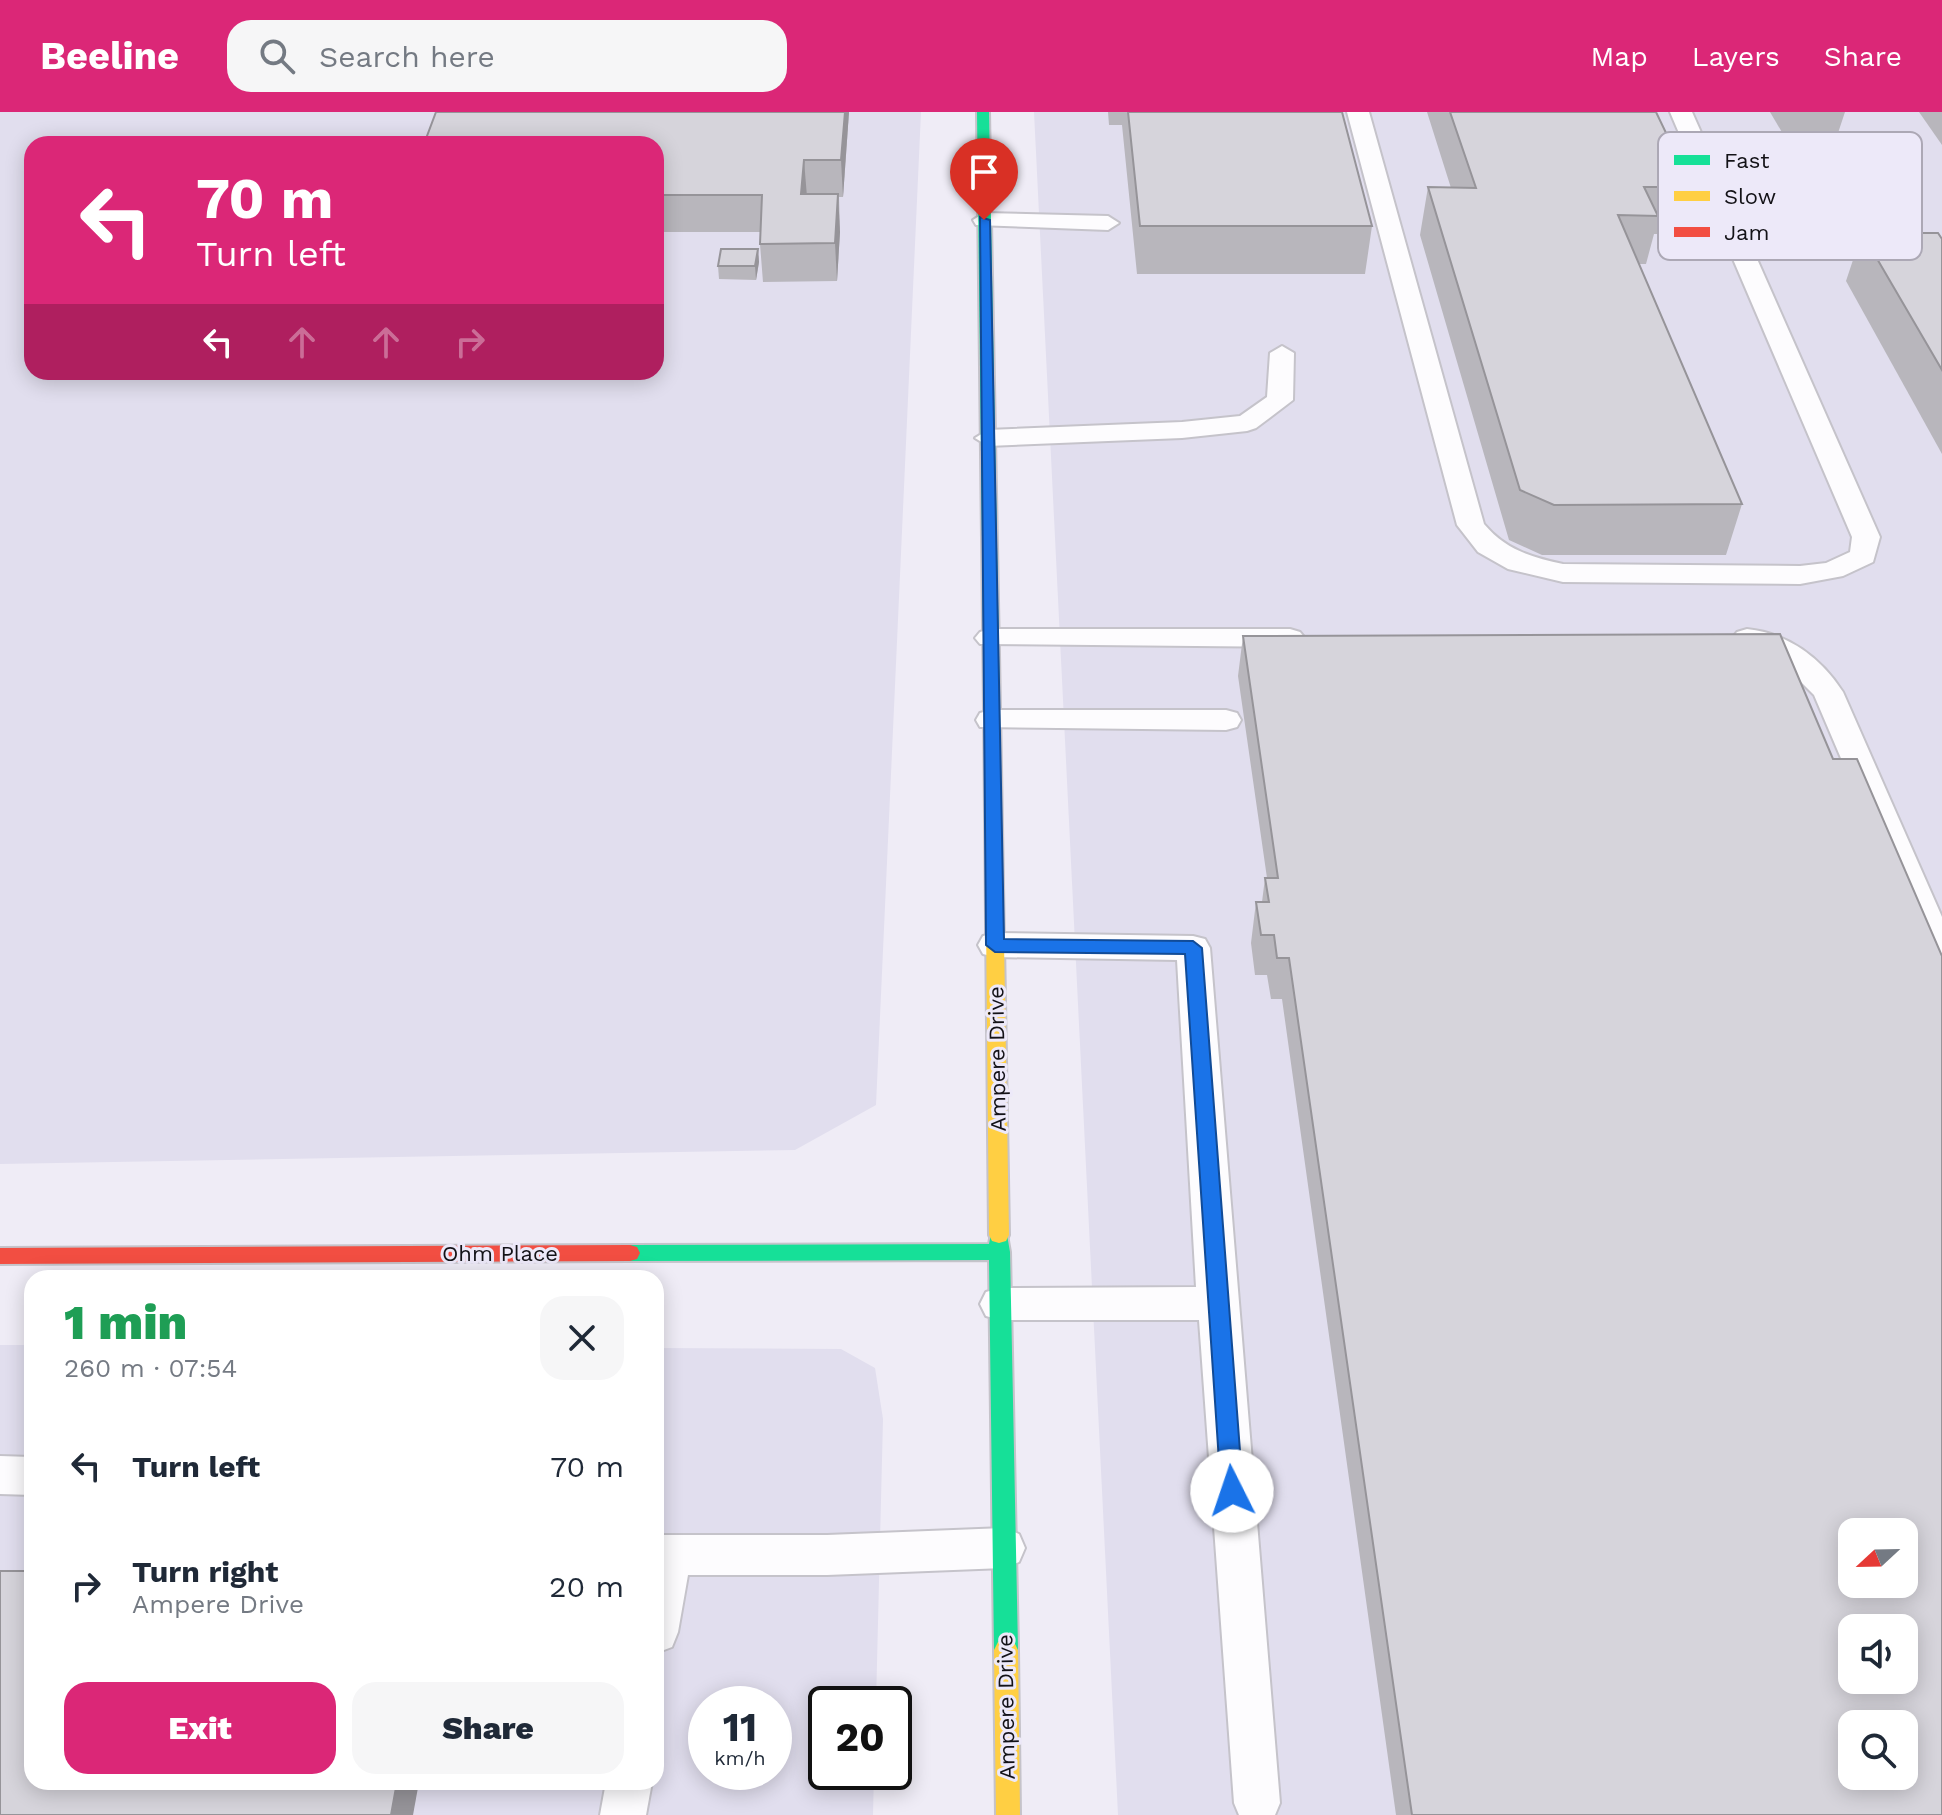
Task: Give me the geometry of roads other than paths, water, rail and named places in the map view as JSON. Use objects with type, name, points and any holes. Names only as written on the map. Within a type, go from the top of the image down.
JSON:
[{"type":"street","name":"Ampere Drive","points":[[983,112],[1008,1815]]},
{"type":"street","name":"Ohm Place","points":[[0,1256],[210,1266],[410,1266],[1000,1252]]},
{"type":"lane","points":[[1358,112],[1471,525],[1488,546],[1518,563],[1563,573],[1800,575],[1833,570],[1863,556],[1866,537],[1745,260]]},
{"type":"lane","points":[[1681,112],[1690,132]]},
{"type":"lane","points":[[984,220],[1108,223]]},
{"type":"lane","points":[[988,438],[1182,430],[1247,423],[1280,400],[1282,353]]},
{"type":"lane","points":[[990,638],[1325,638]]},
{"type":"lane","points":[[1724,638],[1756,638],[1775,647],[1811,669],[1828,692],[1942,955]]},
{"type":"lane","points":[[991,720],[1226,720]]},
{"type":"lane","points":[[995,945],[1193,948],[1217,1303],[1257,1803]]},
{"type":"lane","points":[[1000,1304],[1217,1303]]},
{"type":"lane","points":[[0,1475],[24,1476]]},
{"type":"lane","points":[[664,1556],[1004,1548]]},
{"type":"lane","points":[[623,1815],[628,1790]]}]
